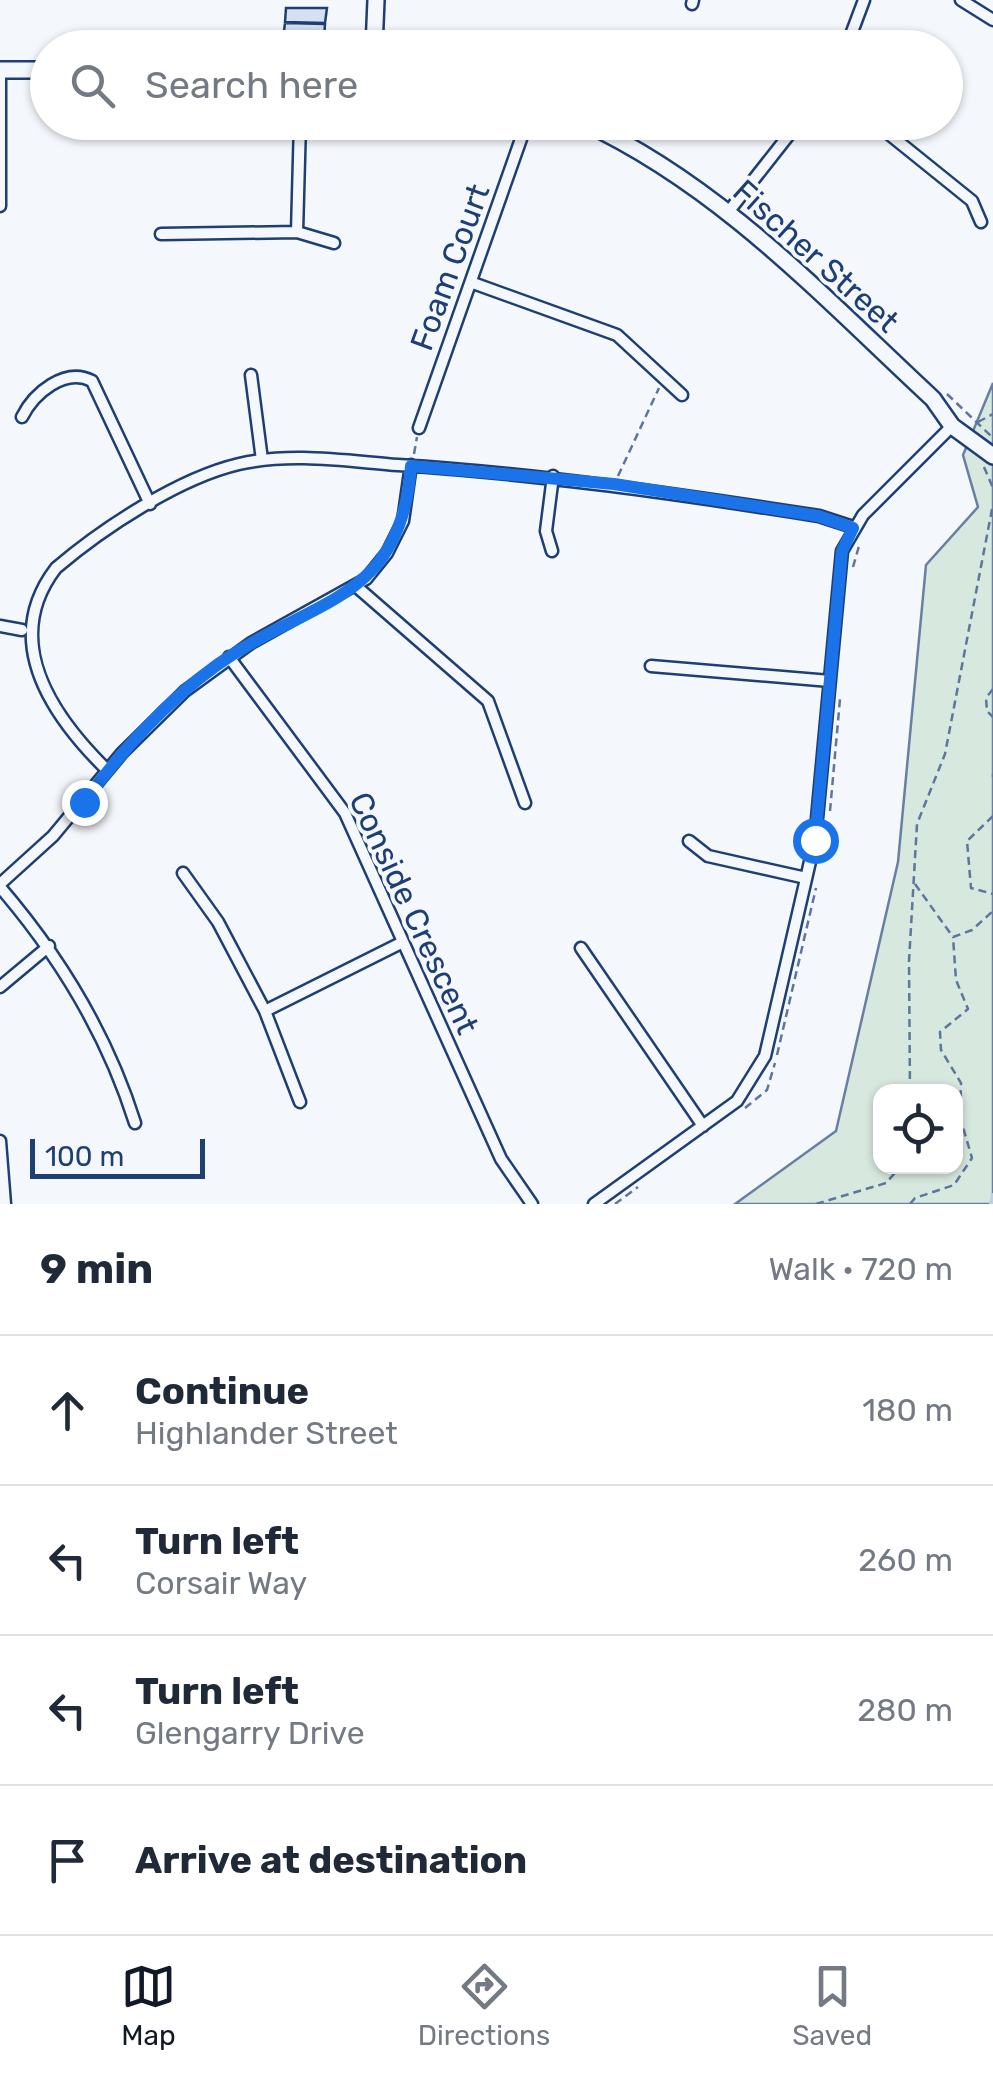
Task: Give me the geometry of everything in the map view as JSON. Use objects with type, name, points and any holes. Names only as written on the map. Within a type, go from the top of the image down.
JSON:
[{"type":"street","points":[[375,30],[376,0]]},
{"type":"street","points":[[853,30],[864,0]]},
{"type":"street","points":[[961,0],[993,20]]},
{"type":"street","points":[[0,206],[0,70],[30,70]]},
{"type":"street","points":[[297,232],[300,140]]},
{"type":"street","name":"Foam Court","points":[[418,428],[473,284],[521,140]]},
{"type":"street","name":"Fischer Street","points":[[618,140],[656,160],[729,211],[933,399],[952,426],[993,456]]},
{"type":"street","points":[[729,211],[785,140]]},
{"type":"street","points":[[896,140],[972,201],[982,222]]},
{"type":"street","points":[[161,234],[297,232],[334,243]]},
{"type":"street","points":[[473,284],[618,334],[682,396]]},
{"type":"street","points":[[251,375],[262,460]]},
{"type":"street","points":[[22,417],[29,403],[58,381],[75,376],[92,381],[150,504]]},
{"type":"street","points":[[594,1204],[736,1101],[765,1056],[815,840],[842,551],[853,528],[952,426]]},
{"type":"street","points":[[107,770],[36,694],[24,664],[22,630],[49,575],[150,504],[211,472],[262,460],[553,476],[818,516],[853,528]]},
{"type":"street","points":[[135,1123],[120,1076],[93,1021],[49,946],[0,885],[62,827],[107,770],[176,698],[229,657],[357,587],[378,566],[396,538],[408,504],[411,466]]},
{"type":"street","points":[[552,551],[546,530],[553,476]]},
{"type":"street","points":[[357,587],[488,702],[525,803]]},
{"type":"street","points":[[0,626],[22,630]]},
{"type":"street","name":"Conside Crescent","points":[[229,657],[346,813],[501,1160],[532,1204]]},
{"type":"street","points":[[651,666],[830,681]]},
{"type":"street","points":[[689,841],[708,856],[806,878]]},
{"type":"street","points":[[183,873],[218,922],[264,1011],[300,1102]]},
{"type":"street","points":[[264,1011],[403,942]]},
{"type":"street","points":[[0,986],[49,946]]},
{"type":"street","points":[[581,948],[703,1126]]},
{"type":"street","points":[[0,1141],[3,1203]]},
{"type":"path","points":[[614,484],[664,378]]},
{"type":"path","points":[[937,384],[993,438]]},
{"type":"path","points":[[977,423],[993,414]]},
{"type":"path","points":[[411,466],[418,428]]},
{"type":"path","points":[[910,1084],[908,961],[917,824],[945,754],[993,504]]},
{"type":"path","points":[[993,689],[986,698],[987,711],[993,717]]},
{"type":"path","points":[[993,816],[967,841],[972,888],[993,894]]},
{"type":"path","points":[[914,881],[953,937],[956,980],[968,1009],[940,1032],[941,1050],[961,1084]]},
{"type":"path","points":[[953,937],[972,930],[993,911]]},
{"type":"path","points":[[963,1132],[972,1158],[963,1172]]},
{"type":"path","points":[[816,1204],[886,1183],[894,1174]]},
{"type":"path","points":[[910,1204],[915,1198],[954,1185],[961,1174]]},
{"type":"shaded area","points":[[993,383],[993,1204],[735,1204],[836,1131],[898,862],[926,565],[978,507],[963,455]]},
{"type":"building","points":[[286,8],[327,8],[325,23],[285,22]]},
{"type":"building","points":[[285,23],[325,24],[325,30],[284,30]]},
{"type":"waterway","points":[[991,1204],[993,1195]]},
{"type":"route","points":[[84,802],[151,722],[204,675],[251,642],[346,594],[366,579],[387,553],[403,521],[411,466],[614,484],[818,516],[853,528],[842,551],[815,840]]}]
